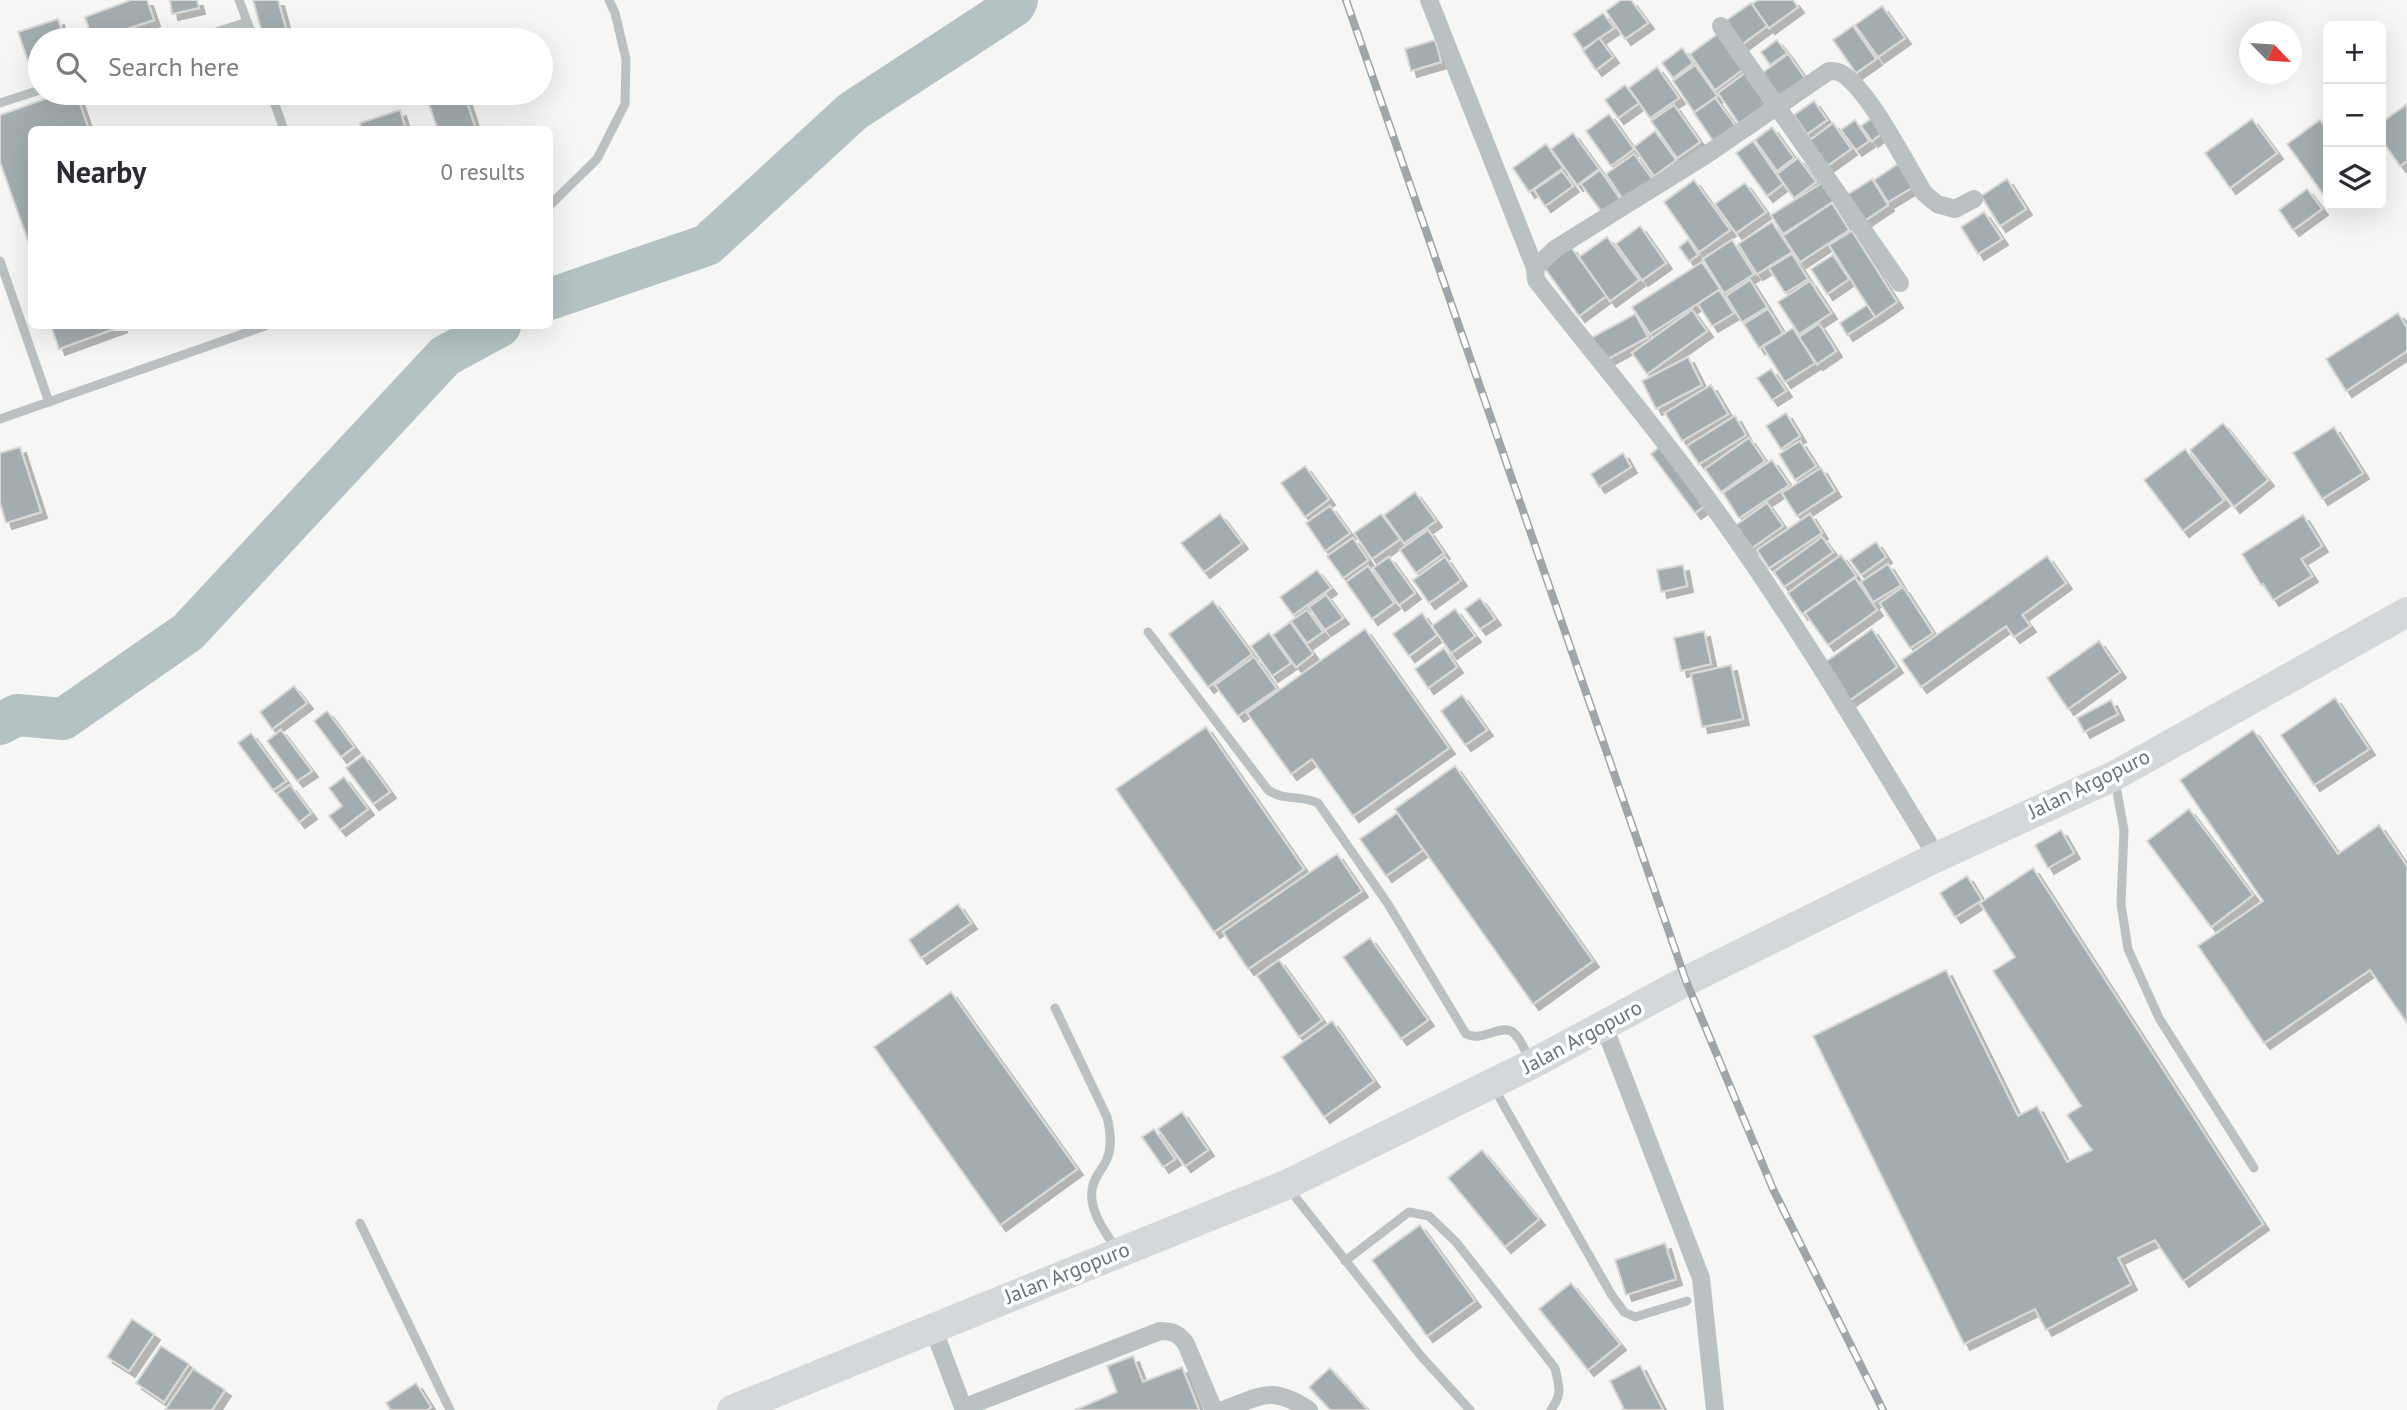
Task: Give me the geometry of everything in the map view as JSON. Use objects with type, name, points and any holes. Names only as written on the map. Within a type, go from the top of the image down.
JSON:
[{"type":"highway","name":"Jalan Argopuro","points":[[732,1410],[1286,1185],[1532,1064],[1686,981],[1937,857],[2114,775],[2407,612]]},
{"type":"street","points":[[1429,0],[1535,268],[1536,280],[1649,420],[1728,528],[1837,694],[1937,857]]},
{"type":"street","points":[[1721,26],[1900,283]]},
{"type":"street","points":[[1535,268],[1555,249],[1706,155],[1829,71],[1845,75],[1863,94],[1924,193],[1937,204],[1955,209],[1974,199]]},
{"type":"street","points":[[1604,1026],[1701,1278],[1715,1410]]},
{"type":"street","points":[[933,1328],[963,1409],[1160,1331],[1171,1331],[1186,1343],[1214,1410]]},
{"type":"street","points":[[1223,1410],[1267,1393],[1294,1401],[1308,1410]]},
{"type":"lane","points":[[239,0],[249,28]]},
{"type":"lane","points":[[553,202],[597,159],[625,104],[626,60],[615,13],[609,0]]},
{"type":"lane","points":[[229,28],[247,22]]},
{"type":"lane","points":[[0,103],[28,94]]},
{"type":"lane","points":[[275,105],[283,126]]},
{"type":"lane","points":[[0,261],[49,402]]},
{"type":"lane","points":[[0,419],[256,329]]},
{"type":"lane","points":[[1148,632],[1268,790],[1280,796],[1310,799],[1318,803],[1388,904],[1466,1034],[1477,1037],[1504,1030],[1511,1031],[1518,1038],[1532,1064]]},
{"type":"lane","points":[[2114,775],[2124,830],[2120,904],[2128,949],[2160,1018],[2254,1168]]},
{"type":"lane","points":[[1055,1007],[1107,1116],[1111,1133],[1110,1150],[1095,1179],[1092,1199],[1098,1220],[1118,1252]]},
{"type":"lane","points":[[1492,1084],[1611,1294],[1624,1312],[1635,1317],[1687,1301]]},
{"type":"lane","points":[[1286,1185],[1421,1356],[1470,1410]]},
{"type":"lane","points":[[1345,1261],[1409,1212],[1429,1216],[1456,1242],[1555,1368],[1560,1390],[1559,1399],[1551,1410]]},
{"type":"lane","points":[[360,1223],[450,1410]]},
{"type":"building","points":[[131,0],[147,0],[154,20],[130,28],[89,28],[85,17]]},
{"type":"building","points":[[170,0],[197,0],[199,8],[172,14]]},
{"type":"building","points":[[253,0],[278,0],[286,28],[261,28]]},
{"type":"building","points":[[1621,0],[1631,0],[1648,23],[1625,39],[1606,11]]},
{"type":"building","points":[[1758,0],[1793,0],[1798,7],[1769,28],[1752,4]]},
{"type":"building","points":[[1751,3],[1767,26],[1741,45],[1724,22]]},
{"type":"building","points":[[1882,6],[1905,38],[1878,57],[1855,25]]},
{"type":"building","points":[[1603,13],[1614,28],[1583,49],[1573,34]]},
{"type":"building","points":[[58,19],[61,28],[30,28]]},
{"type":"building","points":[[1853,26],[1876,59],[1856,73],[1833,40]]},
{"type":"building","points":[[28,29],[28,61],[18,32]]},
{"type":"building","points":[[1719,33],[1745,68],[1715,90],[1690,54]]},
{"type":"building","points":[[1599,38],[1613,57],[1596,70],[1583,51]]},
{"type":"building","points":[[1435,40],[1441,62],[1411,71],[1405,49]]},
{"type":"building","points":[[1777,40],[1787,53],[1770,65],[1761,52]]},
{"type":"building","points":[[1682,48],[1693,63],[1673,78],[1662,63]]},
{"type":"building","points":[[1788,54],[1809,84],[1783,102],[1762,73]]},
{"type":"building","points":[[1695,65],[1717,96],[1694,112],[1673,81]]},
{"type":"building","points":[[1657,67],[1679,98],[1650,118],[1629,88]]},
{"type":"building","points":[[1748,71],[1771,103],[1740,125],[1718,93]]},
{"type":"building","points":[[1625,85],[1639,103],[1618,118],[1605,100]]},
{"type":"building","points":[[1715,98],[1738,129],[1716,145],[1694,113]]},
{"type":"building","points":[[1814,101],[1827,120],[1807,134],[1794,115]]},
{"type":"building","points":[[2407,104],[2407,161],[2400,166],[2386,146],[2386,119]]},
{"type":"building","points":[[28,105],[80,105],[88,126],[28,126],[28,241],[0,162],[0,115]]},
{"type":"building","points":[[429,105],[468,105],[475,126],[437,126]]},
{"type":"building","points":[[1674,105],[1700,142],[1677,158],[1651,121]]},
{"type":"building","points":[[400,110],[405,126],[361,126],[360,123]]},
{"type":"building","points":[[1609,114],[1634,149],[1611,166],[1586,131]]},
{"type":"building","points":[[1872,118],[1882,133],[1872,141],[1861,126]]},
{"type":"building","points":[[2252,119],[2277,153],[2230,188],[2205,153]]},
{"type":"building","points":[[1855,120],[1869,141],[1856,150],[1841,130]]},
{"type":"building","points":[[2320,120],[2323,124],[2323,194],[2287,144]]},
{"type":"building","points":[[1833,123],[1851,149],[1827,166],[1809,141]]},
{"type":"building","points":[[1772,127],[1794,158],[1777,171],[1755,140]]},
{"type":"building","points":[[1655,131],[1676,160],[1654,176],[1634,147]]},
{"type":"building","points":[[1573,133],[1599,169],[1577,185],[1551,149]]},
{"type":"building","points":[[1753,141],[1783,184],[1767,196],[1736,153]]},
{"type":"building","points":[[1546,144],[1563,168],[1529,192],[1513,168]]},
{"type":"building","points":[[1634,154],[1653,180],[1624,201],[1606,174]]},
{"type":"building","points":[[1798,158],[1816,182],[1794,198],[1777,174]]},
{"type":"building","points":[[1898,164],[1913,187],[1888,202],[1874,180]]},
{"type":"building","points":[[1600,170],[1622,202],[1604,215],[1581,184]]},
{"type":"building","points":[[1562,171],[1573,186],[1545,206],[1534,190]]},
{"type":"building","points":[[1872,179],[1888,205],[1864,221],[1847,195]]},
{"type":"building","points":[[2007,179],[2026,209],[2000,226],[1981,196]]},
{"type":"building","points":[[1694,180],[1730,230],[1699,252],[1664,202]]},
{"type":"building","points":[[1745,183],[1766,212],[1736,233],[1715,204]]},
{"type":"building","points":[[1822,183],[1834,201],[1783,234],[1771,215]]},
{"type":"building","points":[[2307,189],[2322,209],[2293,230],[2279,210]]},
{"type":"building","points":[[1832,203],[1849,230],[1800,262],[1783,236]]},
{"type":"building","points":[[1984,212],[2002,239],[1978,254],[1961,227]]},
{"type":"building","points":[[1772,222],[1792,252],[1757,274],[1738,244]]},
{"type":"building","points":[[1640,226],[1666,263],[1642,280],[1616,244]]},
{"type":"building","points":[[1852,231],[1897,302],[1875,317],[1829,245]]},
{"type":"building","points":[[1607,237],[1639,280],[1610,301],[1579,257]]},
{"type":"building","points":[[1688,240],[1698,255],[1689,261],[1679,247]]},
{"type":"building","points":[[1732,240],[1754,274],[1724,293],[1703,259]]},
{"type":"building","points":[[1571,247],[1606,296],[1579,316],[1544,267]]},
{"type":"building","points":[[1792,254],[1808,279],[1785,293],[1769,268]]},
{"type":"building","points":[[1833,255],[1849,279],[1827,294],[1811,269]]},
{"type":"building","points":[[1702,262],[1720,289],[1650,334],[1632,307]]},
{"type":"building","points":[[1750,280],[1767,307],[1742,322],[1726,296]]},
{"type":"building","points":[[1810,281],[1831,313],[1799,334],[1778,302]]},
{"type":"building","points":[[1719,290],[1734,313],[1712,326],[1698,304]]},
{"type":"building","points":[[1867,305],[1875,317],[1847,335],[1840,323]]},
{"type":"building","points":[[1768,309],[1783,333],[1759,348],[1744,324]]},
{"type":"building","points":[[1692,310],[1707,331],[1647,374],[1632,353]]},
{"type":"building","points":[[2398,313],[2407,328],[2407,351],[2346,391],[2326,359]]},
{"type":"building","points":[[1635,314],[1648,337],[1604,361],[1591,338]]},
{"type":"building","points":[[1819,324],[1836,351],[1817,364],[1799,337]]},
{"type":"building","points":[[1793,328],[1815,363],[1785,382],[1763,347]]},
{"type":"building","points":[[52,329],[114,329],[59,349]]},
{"type":"building","points":[[1688,357],[1702,385],[1656,409],[1642,381]]},
{"type":"building","points":[[1771,369],[1786,391],[1772,400],[1757,378]]},
{"type":"building","points":[[1711,385],[1728,414],[1682,441],[1665,413]]},
{"type":"building","points":[[1786,413],[1800,436],[1781,449],[1766,426]]},
{"type":"building","points":[[1735,416],[1746,435],[1699,464],[1687,446]]},
{"type":"building","points":[[2223,423],[2268,480],[2234,507],[2190,450]]},
{"type":"building","points":[[2334,427],[2363,473],[2322,499],[2293,453]]},
{"type":"building","points":[[1749,438],[1765,461],[1721,492],[1705,469]]},
{"type":"building","points":[[1800,441],[1816,466],[1795,480],[1779,454]]},
{"type":"building","points":[[1662,445],[1707,504],[1695,513],[1651,454]]},
{"type":"building","points":[[20,447],[41,512],[6,523],[0,503],[0,453]]},
{"type":"building","points":[[2185,449],[2224,500],[2183,531],[2144,480]]},
{"type":"building","points":[[1623,453],[1631,467],[1599,487],[1591,474]]},
{"type":"building","points":[[1772,460],[1789,485],[1739,518],[1723,493]]},
{"type":"building","points":[[1305,466],[1329,499],[1305,517],[1281,483]]},
{"type":"building","points":[[1821,468],[1835,491],[1797,516],[1782,493]]},
{"type":"building","points":[[1415,492],[1436,521],[1404,543],[1384,515]]},
{"type":"building","points":[[1767,503],[1783,526],[1752,548],[1736,525]]},
{"type":"building","points":[[1330,506],[1350,533],[1325,551],[1306,523]]},
{"type":"building","points":[[1220,514],[1242,543],[1204,572],[1181,543]]},
{"type":"building","points":[[1381,514],[1400,539],[1372,559],[1354,533]]},
{"type":"building","points":[[1810,514],[1822,533],[1769,568],[1757,550]]},
{"type":"building","points":[[2303,515],[2322,546],[2301,559],[2312,576],[2273,600],[2242,554]]},
{"type":"building","points":[[1428,530],[1444,553],[1416,573],[1400,550]]},
{"type":"building","points":[[1822,537],[1833,552],[1784,587],[1774,572]]},
{"type":"building","points":[[1353,538],[1368,560],[1343,578],[1327,556]]},
{"type":"building","points":[[1876,542],[1886,557],[1861,575],[1850,560]]},
{"type":"building","points":[[1841,555],[1856,576],[1802,614],[1788,593]]},
{"type":"building","points":[[2047,556],[2066,583],[2022,615],[2030,626],[2014,637],[2006,626],[1921,687],[1902,660]]},
{"type":"building","points":[[1389,557],[1415,593],[1399,605],[1373,568]]},
{"type":"building","points":[[1445,557],[1461,580],[1429,603],[1413,580]]},
{"type":"building","points":[[1888,564],[1901,585],[1873,602],[1861,582]]},
{"type":"building","points":[[1683,565],[1687,586],[1661,592],[1657,570]]},
{"type":"building","points":[[1368,566],[1394,603],[1372,619],[1346,582]]},
{"type":"building","points":[[1317,570],[1331,588],[1293,615],[1280,597]]},
{"type":"building","points":[[1855,578],[1877,610],[1828,645],[1805,613]]},
{"type":"building","points":[[1903,587],[1933,633],[1910,648],[1880,603]]},
{"type":"building","points":[[1326,595],[1343,618],[1325,630],[1309,607]]},
{"type":"building","points":[[1480,598],[1495,619],[1480,629],[1465,609]]},
{"type":"building","points":[[1213,601],[1252,654],[1208,687],[1169,634]]},
{"type":"building","points":[[1455,609],[1475,636],[1451,653],[1432,626]]},
{"type":"building","points":[[1307,610],[1323,632],[1307,643],[1291,621]]},
{"type":"building","points":[[1422,613],[1437,635],[1409,656],[1393,634]]},
{"type":"building","points":[[1290,622],[1313,654],[1296,667],[1273,635]]},
{"type":"building","points":[[1365,629],[1449,748],[1353,816],[1312,759],[1291,774],[1247,713]]},
{"type":"building","points":[[1872,629],[1897,667],[1850,700],[1824,663]]},
{"type":"building","points":[[1704,631],[1711,664],[1681,671],[1674,638]]},
{"type":"building","points":[[1269,633],[1291,663],[1272,676],[1251,646]]},
{"type":"building","points":[[2099,641],[2120,672],[2068,709],[2047,678]]},
{"type":"building","points":[[1444,648],[1457,667],[1428,688],[1415,669]]},
{"type":"building","points":[[1254,657],[1277,689],[1238,716],[1215,685]]},
{"type":"building","points":[[1731,665],[1743,719],[1702,727],[1691,674]]},
{"type":"building","points":[[294,686],[307,703],[272,729],[260,712]]},
{"type":"building","points":[[1462,695],[1487,730],[1465,745],[1441,711]]},
{"type":"building","points":[[2335,698],[2369,749],[2314,785],[2281,735]]},
{"type":"building","points":[[2111,700],[2118,714],[2084,732],[2077,718]]},
{"type":"building","points":[[327,711],[354,747],[341,757],[314,721]]},
{"type":"building","points":[[1206,727],[1304,869],[1214,932],[1116,789]]},
{"type":"building","points":[[281,730],[312,771],[297,781],[267,741]]},
{"type":"building","points":[[2253,730],[2338,854],[2379,825],[2407,866],[2407,1023],[2370,970],[2264,1043],[2198,946],[2263,901],[2180,780]]},
{"type":"building","points":[[251,733],[286,781],[273,790],[238,743]]},
{"type":"building","points":[[363,755],[390,792],[373,804],[346,768]]},
{"type":"building","points":[[1455,766],[1593,961],[1533,1004],[1395,809]]},
{"type":"building","points":[[344,777],[368,809],[340,830],[329,816],[342,806],[329,788]]},
{"type":"building","points":[[290,785],[311,813],[299,822],[277,794]]},
{"type":"building","points":[[2189,809],[2253,895],[2211,927],[2147,841]]},
{"type":"building","points":[[1397,813],[1423,850],[1386,876],[1360,839]]},
{"type":"building","points":[[2061,830],[2074,853],[2048,868],[2035,845]]},
{"type":"building","points":[[1337,854],[1362,891],[1248,969],[1223,932]]},
{"type":"building","points":[[2033,868],[2263,1224],[2183,1281],[2155,1240],[2118,1258],[2131,1284],[2046,1330],[2035,1309],[1964,1344],[1813,1036],[1946,970],[2018,1116],[2037,1106],[2067,1162],[2092,1150],[2067,1115],[2081,1106],[1993,971],[2015,957],[1980,903]]},
{"type":"building","points":[[1967,876],[1982,900],[1955,917],[1940,893]]},
{"type":"building","points":[[958,904],[971,923],[921,958],[909,940]]},
{"type":"building","points":[[1370,938],[1428,1020],[1401,1039],[1343,957]]},
{"type":"building","points":[[1279,960],[1322,1020],[1299,1037],[1257,976]]},
{"type":"building","points":[[951,992],[1077,1169],[1000,1225],[874,1047]]},
{"type":"building","points":[[1332,1021],[1374,1081],[1324,1117],[1282,1057]]},
{"type":"building","points":[[1182,1112],[1208,1150],[1185,1166],[1158,1129]]},
{"type":"building","points":[[1154,1129],[1175,1159],[1163,1167],[1142,1137]]},
{"type":"building","points":[[1482,1150],[1539,1219],[1505,1247],[1448,1178]]},
{"type":"building","points":[[1420,1225],[1475,1301],[1427,1336],[1372,1260]]},
{"type":"building","points":[[1665,1243],[1676,1279],[1626,1295],[1615,1260]]},
{"type":"building","points":[[1571,1283],[1620,1344],[1588,1370],[1539,1309]]},
{"type":"building","points":[[132,1319],[154,1334],[129,1371],[107,1357]]},
{"type":"building","points":[[161,1346],[189,1364],[164,1402],[136,1383]]},
{"type":"building","points":[[1133,1356],[1143,1382],[1182,1367],[1199,1410],[1075,1410],[1117,1392],[1107,1366]]},
{"type":"building","points":[[1640,1365],[1663,1410],[1622,1410],[1624,1409],[1610,1381]]},
{"type":"building","points":[[1330,1368],[1368,1410],[1330,1410],[1309,1387]]},
{"type":"building","points":[[193,1369],[225,1390],[212,1410],[165,1410]]},
{"type":"building","points":[[416,1383],[431,1407],[427,1410],[391,1410],[386,1403]]},
{"type":"waterway","points":[[553,298],[707,245],[853,111],[1014,6],[1017,0]]},
{"type":"waterway","points":[[0,724],[17,715],[63,719],[188,632],[445,356],[494,329]]},
{"type":"railway","points":[[1346,0],[1686,981],[1773,1189],[1883,1410]]}]
